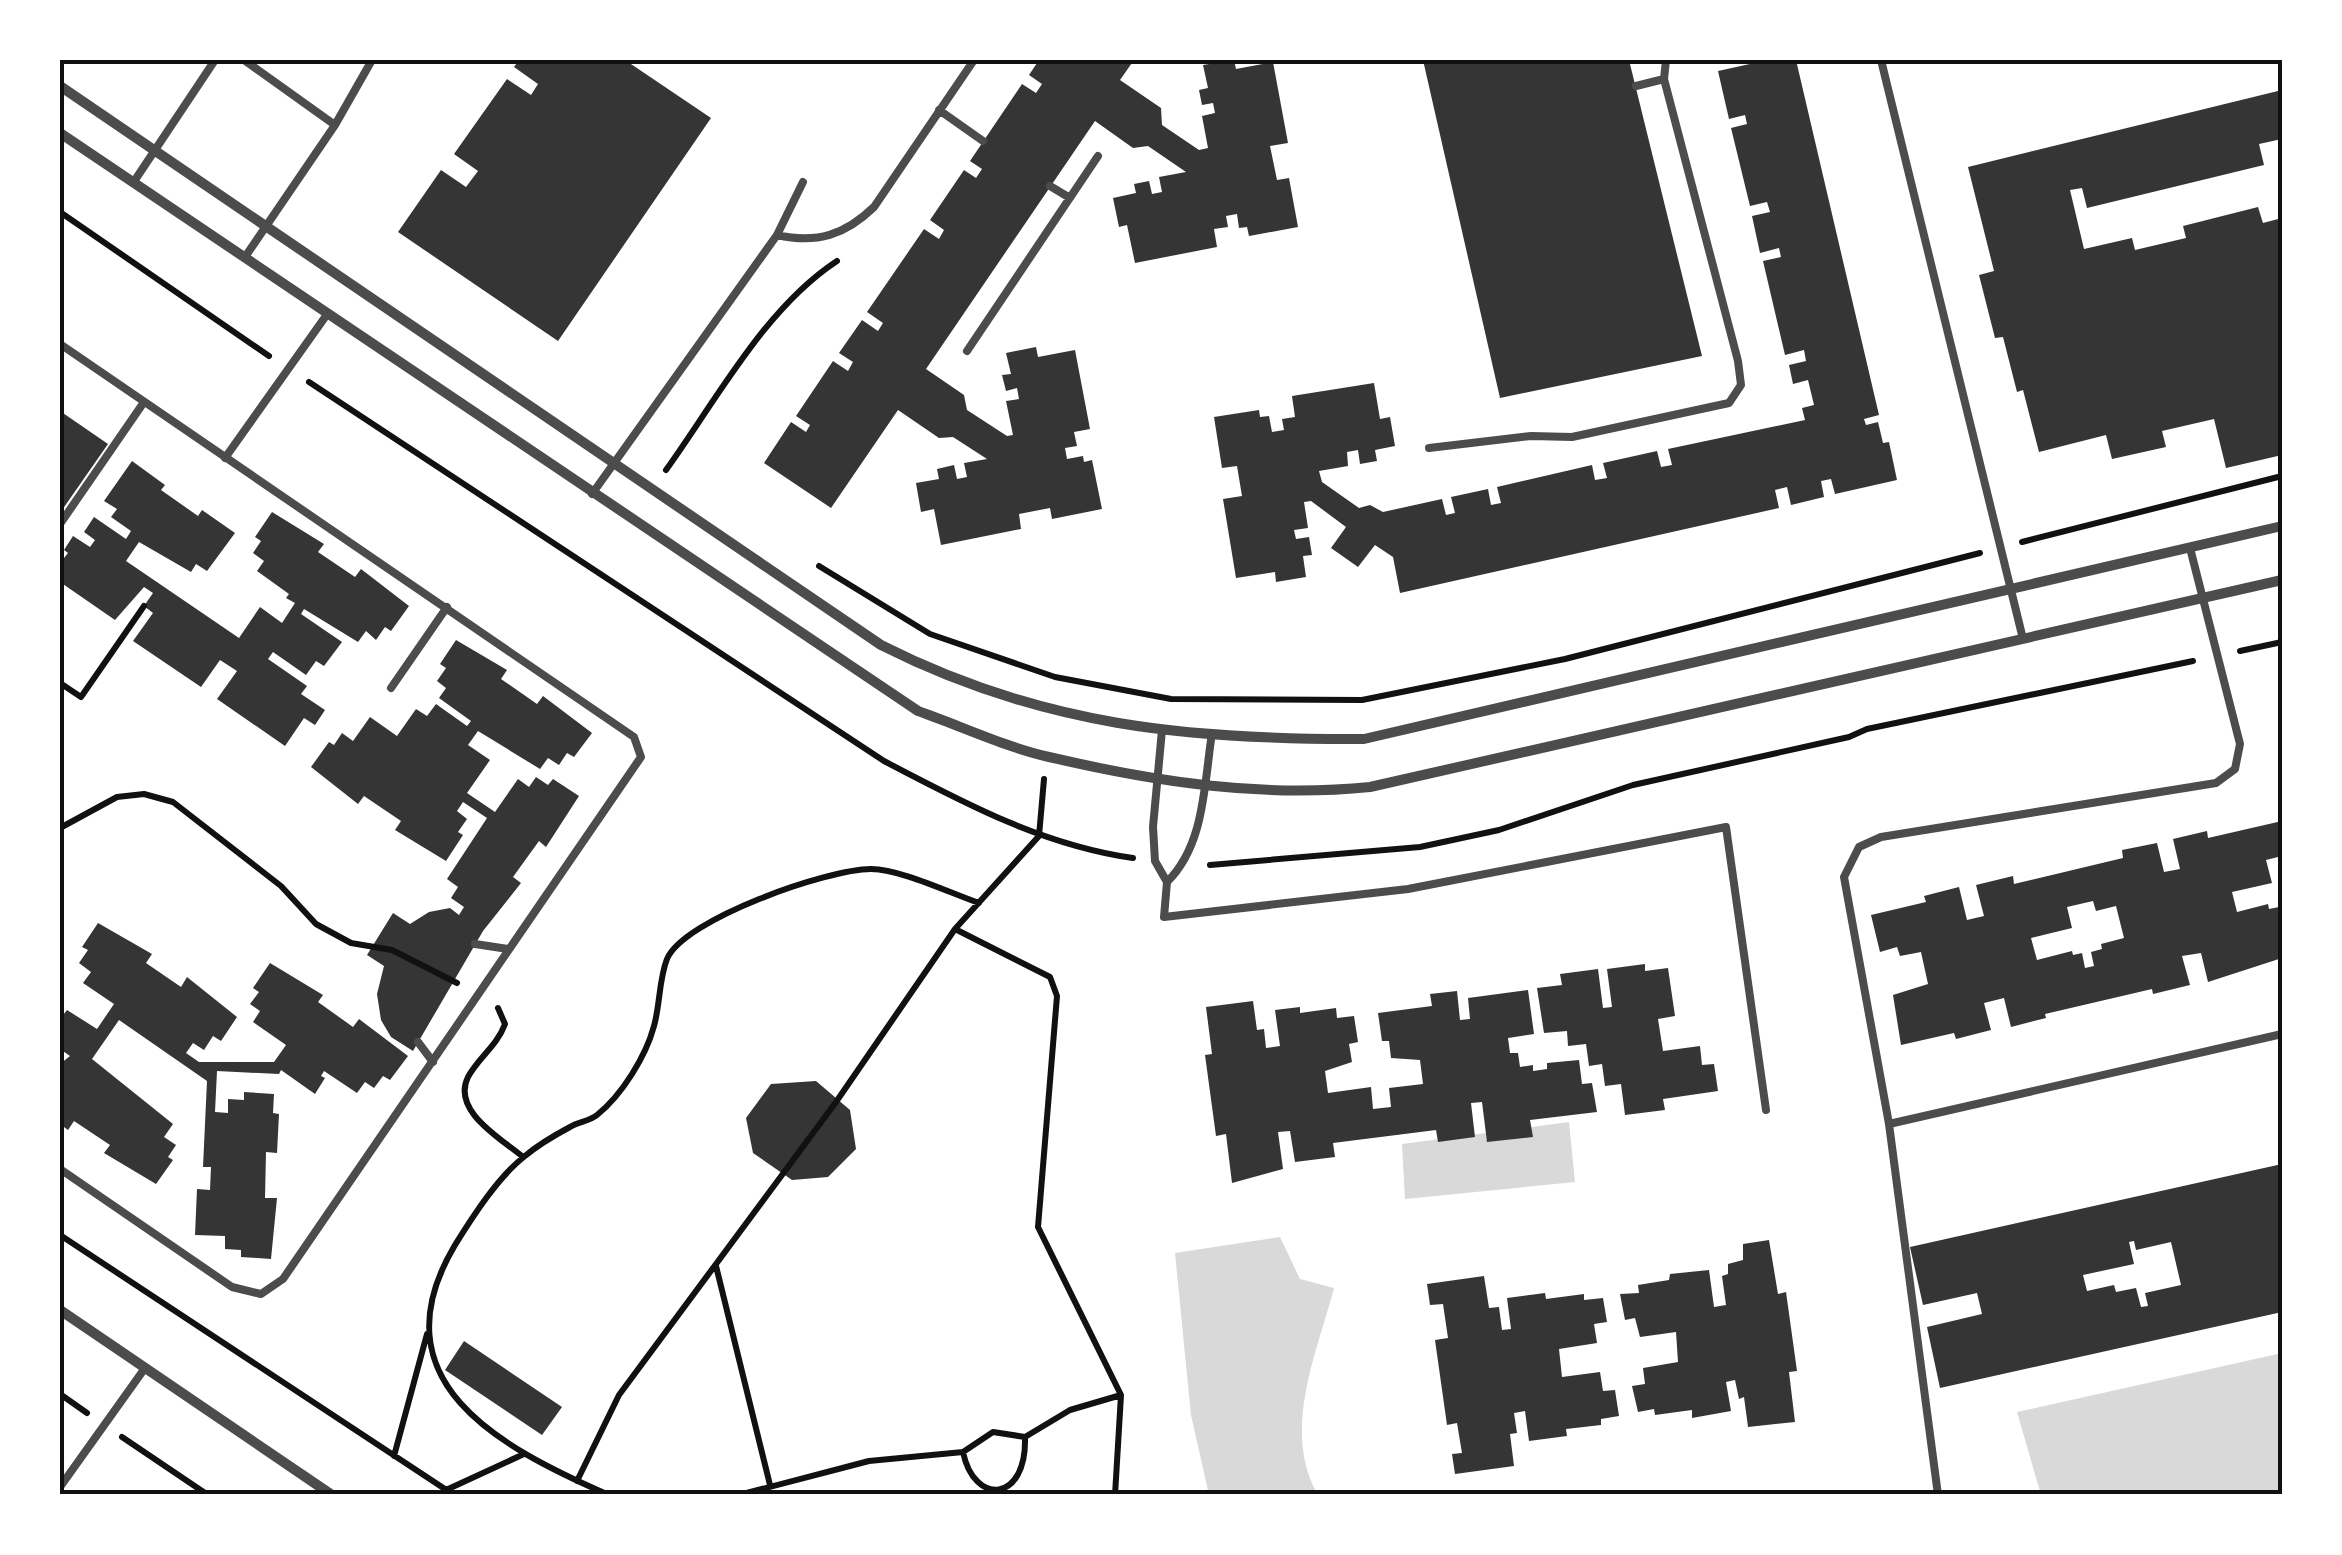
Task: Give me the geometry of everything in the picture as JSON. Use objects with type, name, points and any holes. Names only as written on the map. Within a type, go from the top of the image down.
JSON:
[{"type":"street","points":[[60,86],[882,646],[941,676],[1076,718],[1162,730],[1364,738],[2282,526]]},
{"type":"street","points":[[60,133],[918,711],[1046,757],[1204,788],[1314,792],[1370,786],[2282,580]]},
{"type":"street","points":[[62,1316],[332,1495]]},
{"type":"lane","points":[[133,183],[215,60]]},
{"type":"lane","points":[[244,60],[335,125]]},
{"type":"lane","points":[[245,257],[335,125],[372,60]]},
{"type":"lane","points":[[777,235],[817,239],[857,224],[874,206],[974,60]]},
{"type":"lane","points":[[1430,448],[1531,436],[1572,437],[1729,404],[1741,385],[1664,79],[1666,60]]},
{"type":"lane","points":[[1882,60],[2023,639]]},
{"type":"lane","points":[[1636,86],[1664,79]]},
{"type":"lane","points":[[940,110],[984,140]]},
{"type":"lane","points":[[967,351],[1098,156]]},
{"type":"lane","points":[[592,494],[777,235],[803,182]]},
{"type":"lane","points":[[1050,186],[1070,198]]},
{"type":"lane","points":[[225,458],[328,313]]},
{"type":"lane","points":[[60,344],[447,607],[640,745],[642,757],[283,1279],[261,1294],[232,1287],[60,1170]]},
{"type":"lane","points":[[60,524],[144,402]]},
{"type":"lane","points":[[1938,1495],[1889,1124],[1844,877],[1859,847],[1881,837],[2216,782],[2235,769],[2240,744],[2190,548]]},
{"type":"lane","points":[[391,688],[447,607]]},
{"type":"lane","points":[[1162,730],[1156,776],[1155,861],[1168,882],[1164,917],[1408,888],[1726,827],[1766,1110]]},
{"type":"lane","points":[[1168,882],[1187,863],[1212,733]]},
{"type":"lane","points":[[476,944],[508,950]]},
{"type":"lane","points":[[1889,1124],[2282,1034]]},
{"type":"lane","points":[[418,1042],[433,1062]]},
{"type":"lane","points":[[71,1495],[60,1487],[145,1368]]},
{"type":"path","points":[[60,212],[287,368],[884,761],[981,812],[1039,836],[1155,861]]},
{"type":"path","points":[[665,472],[774,321],[819,272],[845,256]]},
{"type":"path","points":[[626,448],[682,482]]},
{"type":"path","points":[[814,563],[930,634],[1056,677],[1171,699],[1362,700],[1565,659],[2282,476]]},
{"type":"path","points":[[60,683],[80,697],[144,606]]},
{"type":"path","points":[[1187,863],[1218,865],[1420,847],[1499,830],[1633,784],[1849,737],[1867,729],[2282,642]]},
{"type":"path","points":[[577,1481],[619,1394],[716,1265],[955,929],[1039,836],[1046,757]]},
{"type":"path","points":[[60,828],[117,797],[144,794],[174,802],[280,886],[316,924],[351,943],[392,950],[499,1008],[505,1024],[499,1040],[467,1079],[465,1098],[472,1114],[523,1157]]},
{"type":"path","points":[[394,1456],[427,1333],[434,1280],[466,1227],[523,1157],[572,1125],[596,1116],[623,1085],[654,1029],[667,960],[678,941],[704,924],[845,871],[876,869],[979,902]]},
{"type":"path","points":[[955,929],[1050,977],[1056,996],[1038,1227],[1122,1395],[1115,1495]]},
{"type":"path","points":[[60,1235],[454,1495]]},
{"type":"path","points":[[716,1265],[770,1486]]},
{"type":"path","points":[[427,1333],[436,1373],[478,1419],[524,1454],[609,1495]]},
{"type":"path","points":[[60,1394],[208,1495]]},
{"type":"path","points":[[739,1495],[869,1461],[963,1452],[993,1432],[1024,1437],[1070,1410],[1122,1395]]},
{"type":"path","points":[[963,1452],[967,1471],[978,1482],[1005,1491],[1020,1478],[1026,1461],[1024,1437]]},
{"type":"path","points":[[446,1490],[524,1454]]},
{"type":"shaded area","points":[[1569,1122],[1575,1182],[1405,1199],[1402,1144]]},
{"type":"shaded area","points":[[1280,1237],[1300,1279],[1334,1288],[1312,1365],[1302,1419],[1307,1471],[1318,1495],[1209,1495],[1191,1415],[1175,1253]]},
{"type":"shaded area","points":[[2282,1353],[2282,1495],[2041,1495],[2017,1412]]},
{"type":"building","points":[[519,60],[625,60],[711,118],[558,341],[398,232],[441,170],[466,187],[478,171],[454,154],[507,79],[531,95],[538,84],[514,67]]},
{"type":"building","points":[[1039,60],[1134,60],[1120,80],[1161,108],[1162,125],[1199,150],[1208,148],[1202,116],[1215,113],[1213,103],[1202,105],[1199,90],[1208,88],[1203,65],[1234,60],[1236,69],[1273,62],[1288,143],[1270,146],[1277,180],[1289,178],[1298,227],[1249,236],[1247,227],[1239,228],[1237,214],[1226,216],[1228,227],[1214,229],[1217,247],[1135,263],[1127,225],[1119,227],[1113,198],[1136,193],[1134,184],[1149,181],[1152,194],[1162,192],[1159,177],[1186,172],[1148,146],[1133,148],[1095,121],[926,369],[964,395],[967,410],[1007,436],[1013,435],[1006,401],[1019,399],[1017,388],[1006,391],[1002,375],[1011,374],[1006,353],[1036,347],[1038,357],[1075,350],[1090,429],[1074,432],[1077,446],[1065,448],[1067,459],[1083,456],[1084,462],[1092,460],[1102,509],[1052,519],[1050,508],[1019,514],[1021,529],[941,545],[934,509],[921,512],[916,483],[939,479],[937,469],[954,465],[957,479],[967,477],[964,463],[987,459],[953,437],[939,438],[898,410],[831,508],[764,463],[791,422],[806,432],[810,425],[796,416],[833,361],[848,371],[853,362],[839,353],[862,320],[878,331],[883,323],[867,312],[924,229],[939,239],[944,230],[930,220],[964,170],[976,178],[982,169],[970,161],[1022,84],[1036,93],[1042,84],[1029,75]]},
{"type":"building","points":[[1423,60],[1629,60],[1702,356],[1500,398]]},
{"type":"building","points":[[1768,60],[1796,60],[1879,415],[1864,419],[1866,425],[1878,422],[1883,443],[1889,442],[1897,480],[1835,494],[1831,479],[1821,481],[1824,497],[1791,505],[1787,487],[1775,490],[1779,508],[1400,593],[1393,557],[1375,545],[1358,567],[1331,548],[1346,527],[1311,501],[1304,502],[1308,528],[1294,530],[1296,539],[1309,537],[1312,555],[1303,556],[1306,577],[1276,582],[1275,572],[1236,578],[1223,499],[1242,496],[1237,466],[1222,468],[1214,417],[1259,410],[1260,417],[1269,416],[1272,432],[1284,430],[1282,419],[1295,417],[1292,396],[1374,383],[1380,419],[1390,417],[1395,446],[1375,450],[1377,461],[1360,464],[1358,450],[1347,452],[1348,466],[1319,471],[1322,482],[1359,508],[1370,505],[1383,512],[1442,499],[1446,515],[1455,513],[1451,497],[1488,489],[1491,505],[1501,503],[1497,487],[1592,465],[1595,480],[1607,478],[1603,463],[1657,451],[1661,467],[1672,465],[1668,449],[1805,420],[1802,408],[1814,405],[1808,380],[1793,384],[1789,365],[1806,361],[1804,350],[1785,355],[1763,261],[1781,257],[1779,248],[1760,253],[1752,216],[1770,212],[1767,202],[1750,206],[1731,128],[1747,124],[1745,115],[1729,119],[1718,71]]},
{"type":"building","points":[[2282,90],[2282,139],[2259,144],[2264,165],[2087,208],[2082,188],[2070,190],[2084,249],[2132,238],[2135,250],[2186,238],[2183,226],[2258,207],[2263,223],[2282,218],[2282,455],[2226,468],[2214,419],[2162,431],[2166,447],[2112,459],[2106,435],[2039,452],[2023,390],[2017,392],[2003,337],[1995,338],[1979,275],[1994,271],[1968,167]]},
{"type":"building","points":[[60,411],[108,444],[60,513]]},
{"type":"building","points":[[132,461],[165,485],[161,490],[198,516],[202,510],[235,533],[207,571],[196,564],[191,572],[139,542],[126,561],[239,638],[260,607],[282,623],[295,603],[286,598],[289,594],[257,571],[264,561],[253,553],[261,541],[255,537],[272,512],[324,544],[318,552],[355,577],[361,569],[409,606],[391,631],[385,627],[376,640],[366,631],[358,642],[304,609],[301,614],[342,642],[324,666],[316,661],[306,675],[273,652],[268,659],[307,686],[301,694],[325,710],[315,725],[304,718],[285,746],[217,699],[237,671],[220,660],[201,687],[133,641],[153,613],[144,606],[153,593],[144,587],[115,620],[60,582],[60,563],[73,536],[90,547],[95,540],[84,532],[94,517],[126,539],[131,531],[111,517],[117,509],[104,501]]},
{"type":"building","points":[[456,640],[507,670],[501,679],[537,704],[543,696],[592,733],[574,757],[567,753],[559,765],[548,758],[540,769],[478,731],[468,745],[490,760],[467,793],[495,812],[518,779],[529,787],[536,777],[548,785],[553,779],[579,796],[546,847],[539,841],[513,877],[521,883],[483,931],[413,1051],[391,1037],[381,1020],[377,994],[384,966],[367,955],[393,913],[410,924],[429,912],[450,908],[459,915],[464,907],[451,898],[458,887],[447,879],[487,818],[463,802],[457,811],[467,819],[458,832],[463,835],[446,861],[395,830],[401,821],[364,796],[358,804],[311,767],[329,742],[334,745],[342,733],[353,741],[370,717],[397,736],[416,709],[427,716],[436,704],[467,726],[471,721],[439,698],[446,688],[437,681],[446,668],[440,664]]},
{"type":"building","points":[[2282,821],[2282,856],[2266,860],[2272,883],[2232,892],[2237,912],[2268,904],[2269,909],[2279,907],[2282,958],[2208,982],[2201,953],[2182,956],[2190,985],[2153,994],[2152,989],[2045,1014],[2046,1018],[2011,1027],[2004,998],[1984,1003],[1991,1030],[1956,1039],[1954,1033],[1901,1045],[1893,995],[1928,984],[1921,952],[1900,956],[1897,947],[1880,952],[1871,915],[1926,902],[1924,896],[1959,887],[1967,920],[1984,916],[1976,885],[2013,876],[2014,884],[2123,858],[2122,850],[2157,843],[2164,872],[2180,869],[2173,839],[2207,831],[2208,838]],"holes":[[[2093,901],[2096,911],[2116,906],[2124,938],[2101,944],[2102,949],[2091,952],[2094,966],[2085,968],[2082,953],[2073,955],[2072,951],[2037,960],[2031,938],[2072,928],[2067,907]]]},
{"type":"building","points":[[98,923],[152,954],[146,963],[181,987],[187,977],[237,1017],[221,1041],[213,1036],[204,1050],[193,1043],[186,1053],[199,1062],[274,1062],[286,1045],[253,1022],[260,1011],[250,1004],[259,992],[253,988],[270,963],[323,995],[318,1002],[353,1027],[359,1019],[408,1056],[390,1080],[383,1076],[374,1088],[365,1082],[357,1093],[324,1071],[321,1076],[325,1078],[315,1094],[281,1070],[279,1074],[217,1071],[215,1112],[228,1113],[228,1099],[244,1100],[244,1092],[274,1094],[273,1113],[279,1114],[277,1153],[266,1152],[265,1198],[277,1198],[271,1259],[241,1257],[241,1250],[225,1249],[225,1236],[195,1235],[197,1189],[210,1190],[211,1167],[203,1167],[207,1081],[119,1020],[92,1059],[173,1124],[164,1137],[176,1145],[168,1157],[173,1160],[156,1184],[104,1153],[110,1145],[74,1121],[68,1130],[60,1124],[60,1064],[70,1056],[60,1049],[60,1019],[67,1010],[97,1029],[114,1004],[83,983],[91,972],[79,963],[88,950],[82,947]]},
{"type":"building","points":[[1645,964],[1645,971],[1668,968],[1675,1016],[1658,1019],[1663,1051],[1700,1046],[1702,1065],[1714,1064],[1718,1091],[1663,1099],[1665,1110],[1625,1115],[1621,1084],[1605,1086],[1602,1064],[1589,1066],[1586,1044],[1568,1046],[1567,1031],[1544,1033],[1537,988],[1562,985],[1560,974],[1598,969],[1603,1008],[1612,1007],[1607,969]]},
{"type":"building","points":[[1528,990],[1534,1034],[1508,1038],[1510,1053],[1518,1053],[1520,1067],[1533,1065],[1533,1071],[1547,1069],[1547,1063],[1579,1060],[1582,1084],[1592,1083],[1597,1112],[1530,1120],[1533,1137],[1487,1142],[1482,1102],[1471,1103],[1475,1137],[1438,1142],[1436,1130],[1333,1143],[1335,1157],[1295,1162],[1290,1131],[1278,1132],[1283,1169],[1232,1183],[1226,1134],[1216,1136],[1205,1055],[1212,1054],[1206,1007],[1253,1001],[1257,1030],[1264,1029],[1266,1048],[1280,1046],[1275,1010],[1300,1007],[1300,1013],[1336,1008],[1337,1018],[1354,1016],[1358,1042],[1349,1044],[1352,1062],[1325,1071],[1328,1093],[1371,1087],[1373,1109],[1391,1107],[1389,1088],[1423,1084],[1420,1060],[1391,1058],[1389,1041],[1382,1041],[1378,1013],[1432,1006],[1430,994],[1457,991],[1460,1020],[1470,1019],[1468,998]]},
{"type":"building","points":[[816,1081],[850,1110],[856,1149],[828,1177],[792,1180],[753,1153],[746,1118],[771,1084]]},
{"type":"building","points":[[2282,1164],[2282,1312],[1940,1388],[1927,1327],[1982,1314],[1977,1293],[1923,1305],[1910,1247]],"holes":[[[2134,1241],[2136,1250],[2171,1242],[2181,1285],[2145,1293],[2148,1306],[2141,1307],[2136,1288],[2116,1292],[2114,1285],[2087,1291],[2083,1275],[2134,1264],[2129,1242]]]},
{"type":"building","points":[[1769,1240],[1778,1294],[1786,1292],[1797,1371],[1789,1372],[1795,1422],[1748,1427],[1744,1397],[1739,1399],[1735,1380],[1726,1382],[1731,1411],[1692,1418],[1692,1410],[1655,1415],[1654,1409],[1638,1412],[1632,1386],[1645,1384],[1643,1368],[1678,1362],[1676,1332],[1640,1337],[1635,1318],[1625,1320],[1620,1294],[1639,1293],[1638,1285],[1669,1280],[1670,1274],[1709,1270],[1714,1307],[1726,1305],[1722,1276],[1728,1274],[1728,1264],[1743,1260],[1743,1244]]},
{"type":"building","points":[[1484,1276],[1489,1308],[1499,1307],[1502,1330],[1511,1329],[1507,1298],[1545,1293],[1546,1299],[1584,1294],[1584,1300],[1603,1298],[1607,1322],[1594,1324],[1597,1343],[1559,1349],[1562,1377],[1600,1372],[1603,1391],[1615,1390],[1619,1416],[1601,1419],[1601,1425],[1566,1429],[1567,1436],[1529,1441],[1525,1411],[1514,1413],[1517,1433],[1510,1434],[1514,1466],[1455,1474],[1452,1454],[1462,1453],[1457,1423],[1447,1425],[1435,1340],[1448,1338],[1443,1304],[1430,1305],[1427,1284]]},
{"type":"building","points":[[464,1341],[562,1407],[542,1435],[445,1370]]}]
